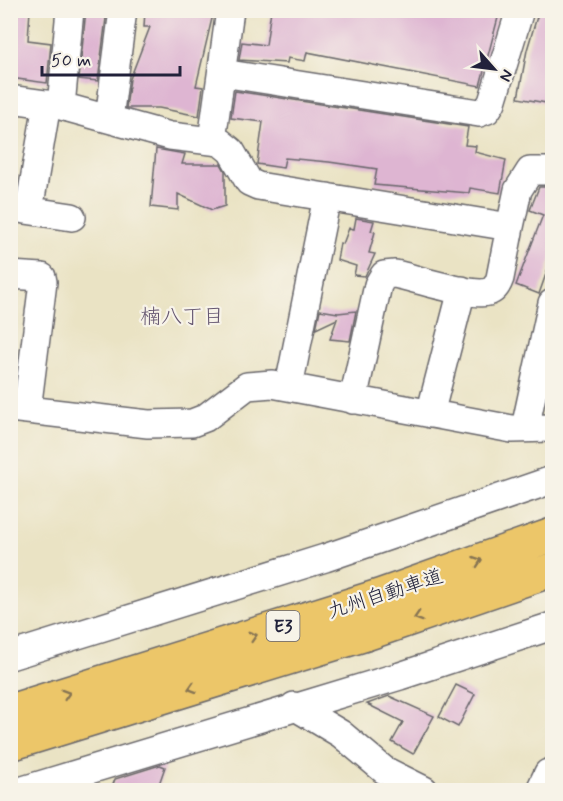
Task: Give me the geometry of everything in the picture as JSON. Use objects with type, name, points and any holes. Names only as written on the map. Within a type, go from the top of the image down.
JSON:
[{"type":"highway","name":"九州自動車道","points":[[10,711],[379,596],[552,535]]},
{"type":"highway","name":"九州自動車道","points":[[10,744],[366,634],[552,570]]},
{"type":"street","points":[[70,10],[54,105],[20,209],[72,217]]},
{"type":"street","points":[[109,119],[123,10]]},
{"type":"street","points":[[212,140],[230,10]]},
{"type":"street","points":[[222,73],[479,113],[487,110],[492,102],[520,10]]},
{"type":"street","points":[[10,99],[54,105],[170,136],[220,142],[231,151],[244,175],[258,186],[510,227]]},
{"type":"street","points":[[353,400],[378,285],[384,275],[395,274],[482,293],[493,290],[497,285],[518,190],[530,171],[552,171]]},
{"type":"street","points":[[289,386],[327,197]]},
{"type":"street","points":[[10,274],[42,277],[44,282],[19,409],[148,424],[192,423],[205,418],[247,386],[289,386],[512,429],[552,428]]},
{"type":"street","points":[[430,414],[462,290]]},
{"type":"street","points":[[525,428],[552,303]]},
{"type":"street","points":[[10,656],[325,558],[552,480]]},
{"type":"street","points":[[23,790],[167,748],[294,706],[400,676],[552,626]]},
{"type":"street","points":[[294,706],[341,734],[384,770],[424,790]]},
{"type":"street","points":[[540,790],[548,773],[552,772]]},
{"type":"building","points":[[10,10],[30,10],[28,40],[51,43],[47,83],[10,78]]},
{"type":"building","points":[[86,10],[107,10],[98,81],[79,79]]},
{"type":"building","points":[[145,10],[214,10],[196,86],[203,87],[199,116],[159,108],[126,108],[130,79],[150,27],[144,27]]},
{"type":"building","points":[[271,10],[444,10],[467,16],[469,10],[500,10],[480,86],[307,52],[305,61],[288,58],[287,63],[239,60],[242,42],[266,45]]},
{"type":"building","points":[[539,10],[552,10],[552,104],[518,98],[527,50]]},
{"type":"building","points":[[235,91],[468,127],[465,145],[476,146],[475,152],[506,160],[500,193],[470,188],[469,193],[374,185],[377,169],[329,162],[285,158],[283,168],[257,164],[263,122],[231,118]]},
{"type":"building","points":[[156,149],[185,154],[182,164],[221,164],[225,171],[225,206],[212,210],[178,194],[178,210],[151,207]]},
{"type":"building","points":[[539,187],[552,187],[552,257],[539,294],[516,285],[543,215],[530,210]]},
{"type":"building","points":[[356,218],[374,221],[371,231],[375,232],[369,253],[375,254],[365,276],[354,275],[356,266],[337,260],[340,243],[343,244],[349,228],[354,229]]},
{"type":"building","points":[[320,310],[338,313],[356,311],[350,341],[330,339],[337,319],[316,329]]},
{"type":"building","points":[[456,685],[475,694],[458,727],[439,717]]},
{"type":"building","points":[[389,696],[434,716],[413,754],[392,742],[403,722],[367,704]]},
{"type":"building","points":[[160,765],[165,767],[157,790],[111,790],[115,779]]},
{"type":"district","name":"楠八丁目","points":[[182,316]]}]
